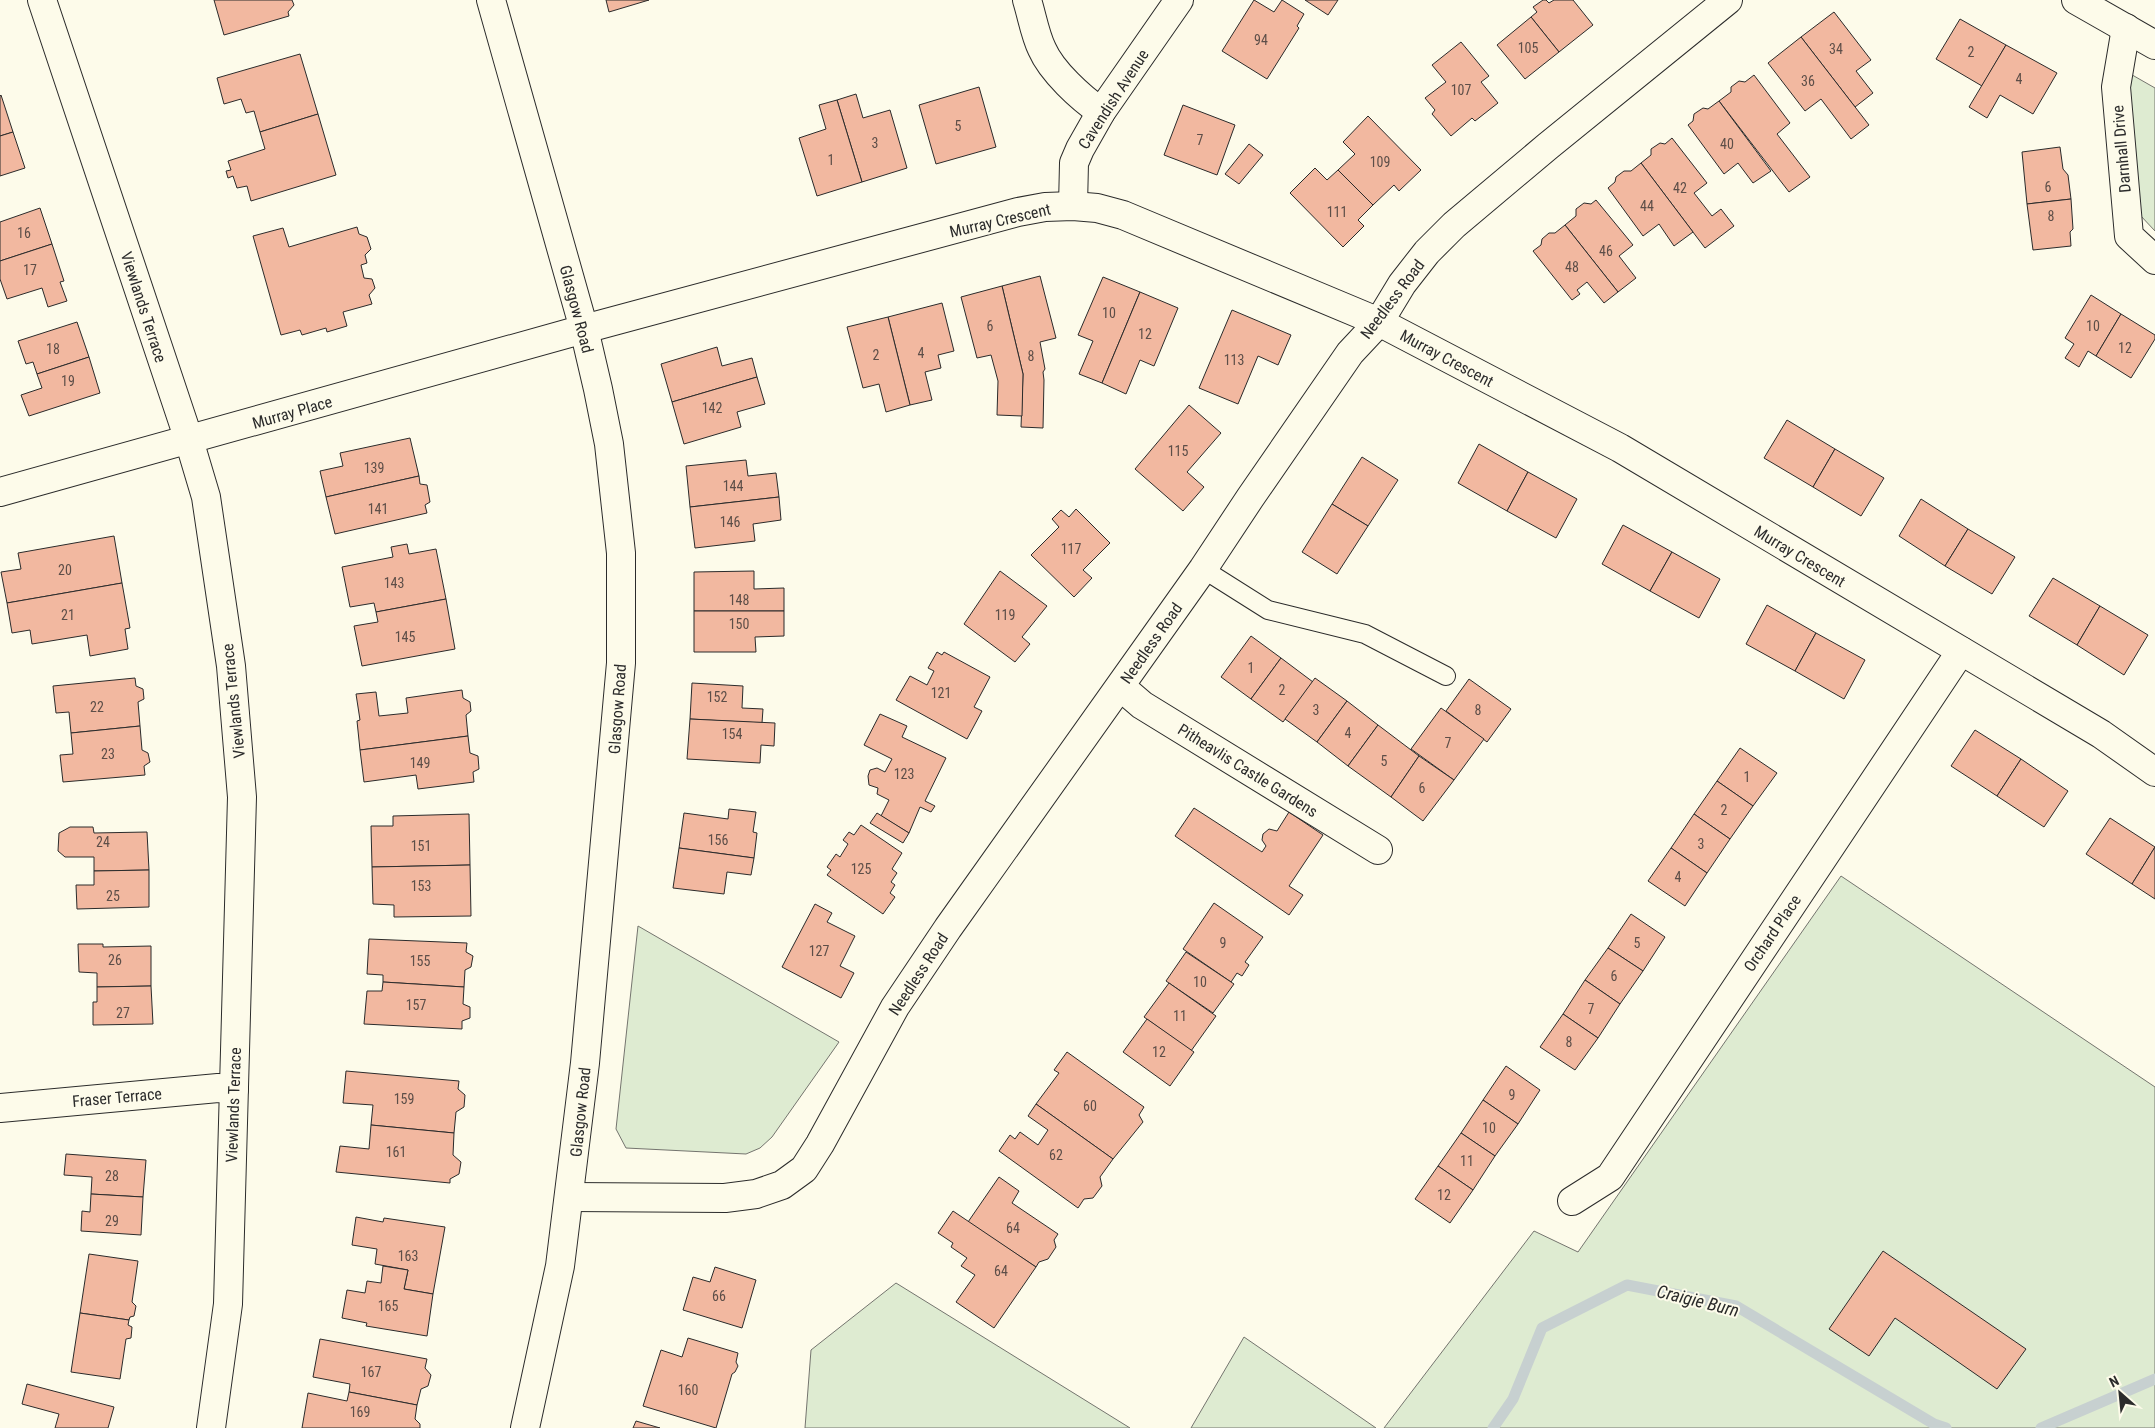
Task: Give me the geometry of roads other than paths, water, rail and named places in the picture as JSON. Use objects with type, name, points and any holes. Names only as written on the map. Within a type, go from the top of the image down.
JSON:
[{"type":"street","name":"Viewlands Terrace","points":[[42,0],[189,440],[206,497],[230,657],[242,797],[228,1304],[211,1428]]},
{"type":"street","name":"Glasgow Road","points":[[491,0],[584,329],[598,389],[616,502],[620,553],[621,654],[592,995],[570,1197],[558,1274],[525,1428]]},
{"type":"street","points":[[1027,0],[1042,50],[1063,79],[1086,102],[1101,112]]},
{"type":"street","name":"Cavendish Avenue","points":[[1073,206],[1074,163],[1080,149],[1101,112],[1179,0]]},
{"type":"street","name":"Needless Road","points":[[570,1197],[725,1198],[756,1194],[782,1185],[804,1169],[820,1144],[895,1007],[948,928],[1121,687],[1344,361],[1379,322],[1402,284],[1427,252],[1454,225],[1555,140],[1728,0]]},
{"type":"street","points":[[2076,0],[2155,45]]},
{"type":"street","name":"Darnhall Drive","points":[[2126,28],[2116,87],[2129,236],[2155,260]]},
{"type":"street","name":"Murray Crescent","points":[[584,329],[1018,212],[1046,207],[1073,206],[1097,208],[1124,215],[1379,322],[1620,448],[2100,734],[2155,772]]},
{"type":"street","name":"Murray Place","points":[[0,492],[584,329]]},
{"type":"street","name":"Orchard Place","points":[[1572,1201],[1610,1177],[1961,651]]},
{"type":"street","name":"Pitheavlis Castle Gardens","points":[[1121,687],[1142,705],[1378,850]]},
{"type":"street","name":"Fraser Terrace","points":[[0,1108],[218,1088],[234,1089]]},
{"type":"lane","points":[[1203,569],[1268,610],[1365,634],[1446,676]]},
{"type":"waterway","name":"Craigie Burn","points":[[1493,1428],[1513,1399],[1542,1328],[1627,1285],[1736,1306],[1934,1424],[1946,1428]]},
{"type":"waterway","name":"Craigie Burn","points":[[2041,1428],[2155,1379]]}]
